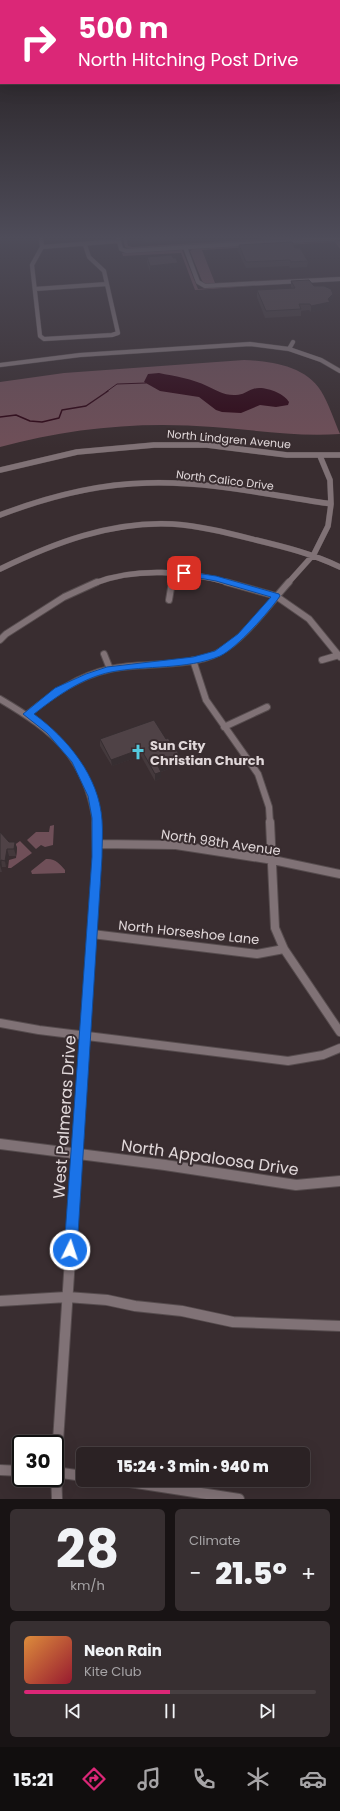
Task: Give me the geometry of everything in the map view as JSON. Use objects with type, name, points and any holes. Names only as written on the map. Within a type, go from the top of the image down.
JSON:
[{"type":"street","points":[[37,308],[40,336],[42,338],[117,334],[118,331],[113,308]]},
{"type":"street","points":[[289,349],[293,342]]},
{"type":"street","points":[[0,365],[80,355],[236,344],[289,349],[321,360],[340,371]]},
{"type":"street","name":"North Lindgren Avenue","points":[[0,470],[53,455],[90,449],[160,444],[209,446],[265,453],[320,456],[340,455]]},
{"type":"street","points":[[28,714],[58,690],[89,676],[110,669],[193,660],[218,653],[235,640],[314,554],[328,526],[331,504],[330,480],[320,456]]},
{"type":"street","name":"North Calico Drive","points":[[0,516],[40,500],[73,492],[121,485],[168,483],[214,486],[331,504]]},
{"type":"street","points":[[0,569],[70,539],[97,531],[160,524],[207,529],[314,554],[340,567]]},
{"type":"street","points":[[169,600],[174,572]]},
{"type":"street","points":[[0,640],[6,634],[64,597],[97,582],[131,575],[174,572],[216,579],[276,596],[309,619],[340,656],[322,660]]},
{"type":"street","points":[[104,654],[110,669]]},
{"type":"street","points":[[193,660],[206,700],[258,774],[269,807],[273,860],[273,911],[275,928],[284,948],[340,1032]]},
{"type":"street","name":"West Palmeras Drive","points":[[0,699],[28,714],[50,731],[72,754],[82,771],[93,796],[97,818],[98,844],[58,1435]]},
{"type":"street","points":[[224,727],[267,708]]},
{"type":"street","name":"North 98th Avenue","points":[[98,844],[176,845],[273,860],[340,874]]},
{"type":"street","name":"North Horseshoe Lane","points":[[92,934],[257,954],[284,948]]},
{"type":"street","points":[[0,1023],[84,1036],[288,1061],[323,1055],[340,1048]]},
{"type":"street","name":"North Appaloosa Drive","points":[[0,1144],[77,1156],[165,1164],[296,1186],[340,1181]]},
{"type":"street","points":[[0,1301],[67,1297],[107,1300],[135,1306],[182,1311],[233,1322],[340,1326]]},
{"type":"street","points":[[0,1470],[12,1471]]},
{"type":"street","points":[[64,1473],[76,1475]]},
{"type":"street","name":"West Palmeras Drive","points":[[57,1487],[58,1499]]},
{"type":"street","points":[[162,1487],[239,1499]]},
{"type":"shaded area","points":[[244,360],[287,366],[306,376],[321,391],[340,434],[308,435],[186,425],[132,426],[52,435],[0,447],[0,382],[64,373]]},
{"type":"shaded area","points":[[159,373],[196,381],[228,395],[241,394],[257,388],[267,389],[278,393],[289,402],[288,405],[276,407],[260,405],[241,413],[222,412],[216,410],[199,397],[160,391],[144,382],[148,374]]},
{"type":"shaded area","points":[[54,825],[53,845],[45,847],[41,845],[36,849],[27,840],[36,832],[49,832],[50,826]]},
{"type":"shaded area","points":[[20,841],[32,853],[11,868],[8,868],[9,860],[16,858],[17,848],[13,848],[13,846]]},
{"type":"shaded area","points":[[46,859],[52,859],[57,862],[65,870],[65,873],[32,874],[31,871]]},
{"type":"building","points":[[265,308],[301,309],[266,311]]},
{"type":"building","name":"Sun City Christian Church","points":[[154,720],[166,739],[168,738],[181,757],[158,766],[161,772],[155,774],[141,749],[111,760],[100,739]]},
{"type":"building","points":[[0,832],[9,842],[15,842],[14,849],[7,849],[5,861],[1,860],[0,865]]},
{"type":"waterway","points":[[106,392],[117,384],[146,383]]},
{"type":"waterway","points":[[0,417],[16,415],[30,421],[42,422],[59,418],[62,410],[86,406],[108,391]]},
{"type":"place","name":"Sun City Christian Church","points":[[138,752]]},
{"type":"route","points":[[70,1250],[98,844],[97,818],[93,796],[76,760],[50,731],[28,714],[58,690],[89,676],[110,669],[193,660],[218,653],[241,636],[276,596],[216,579],[184,573]]}]
